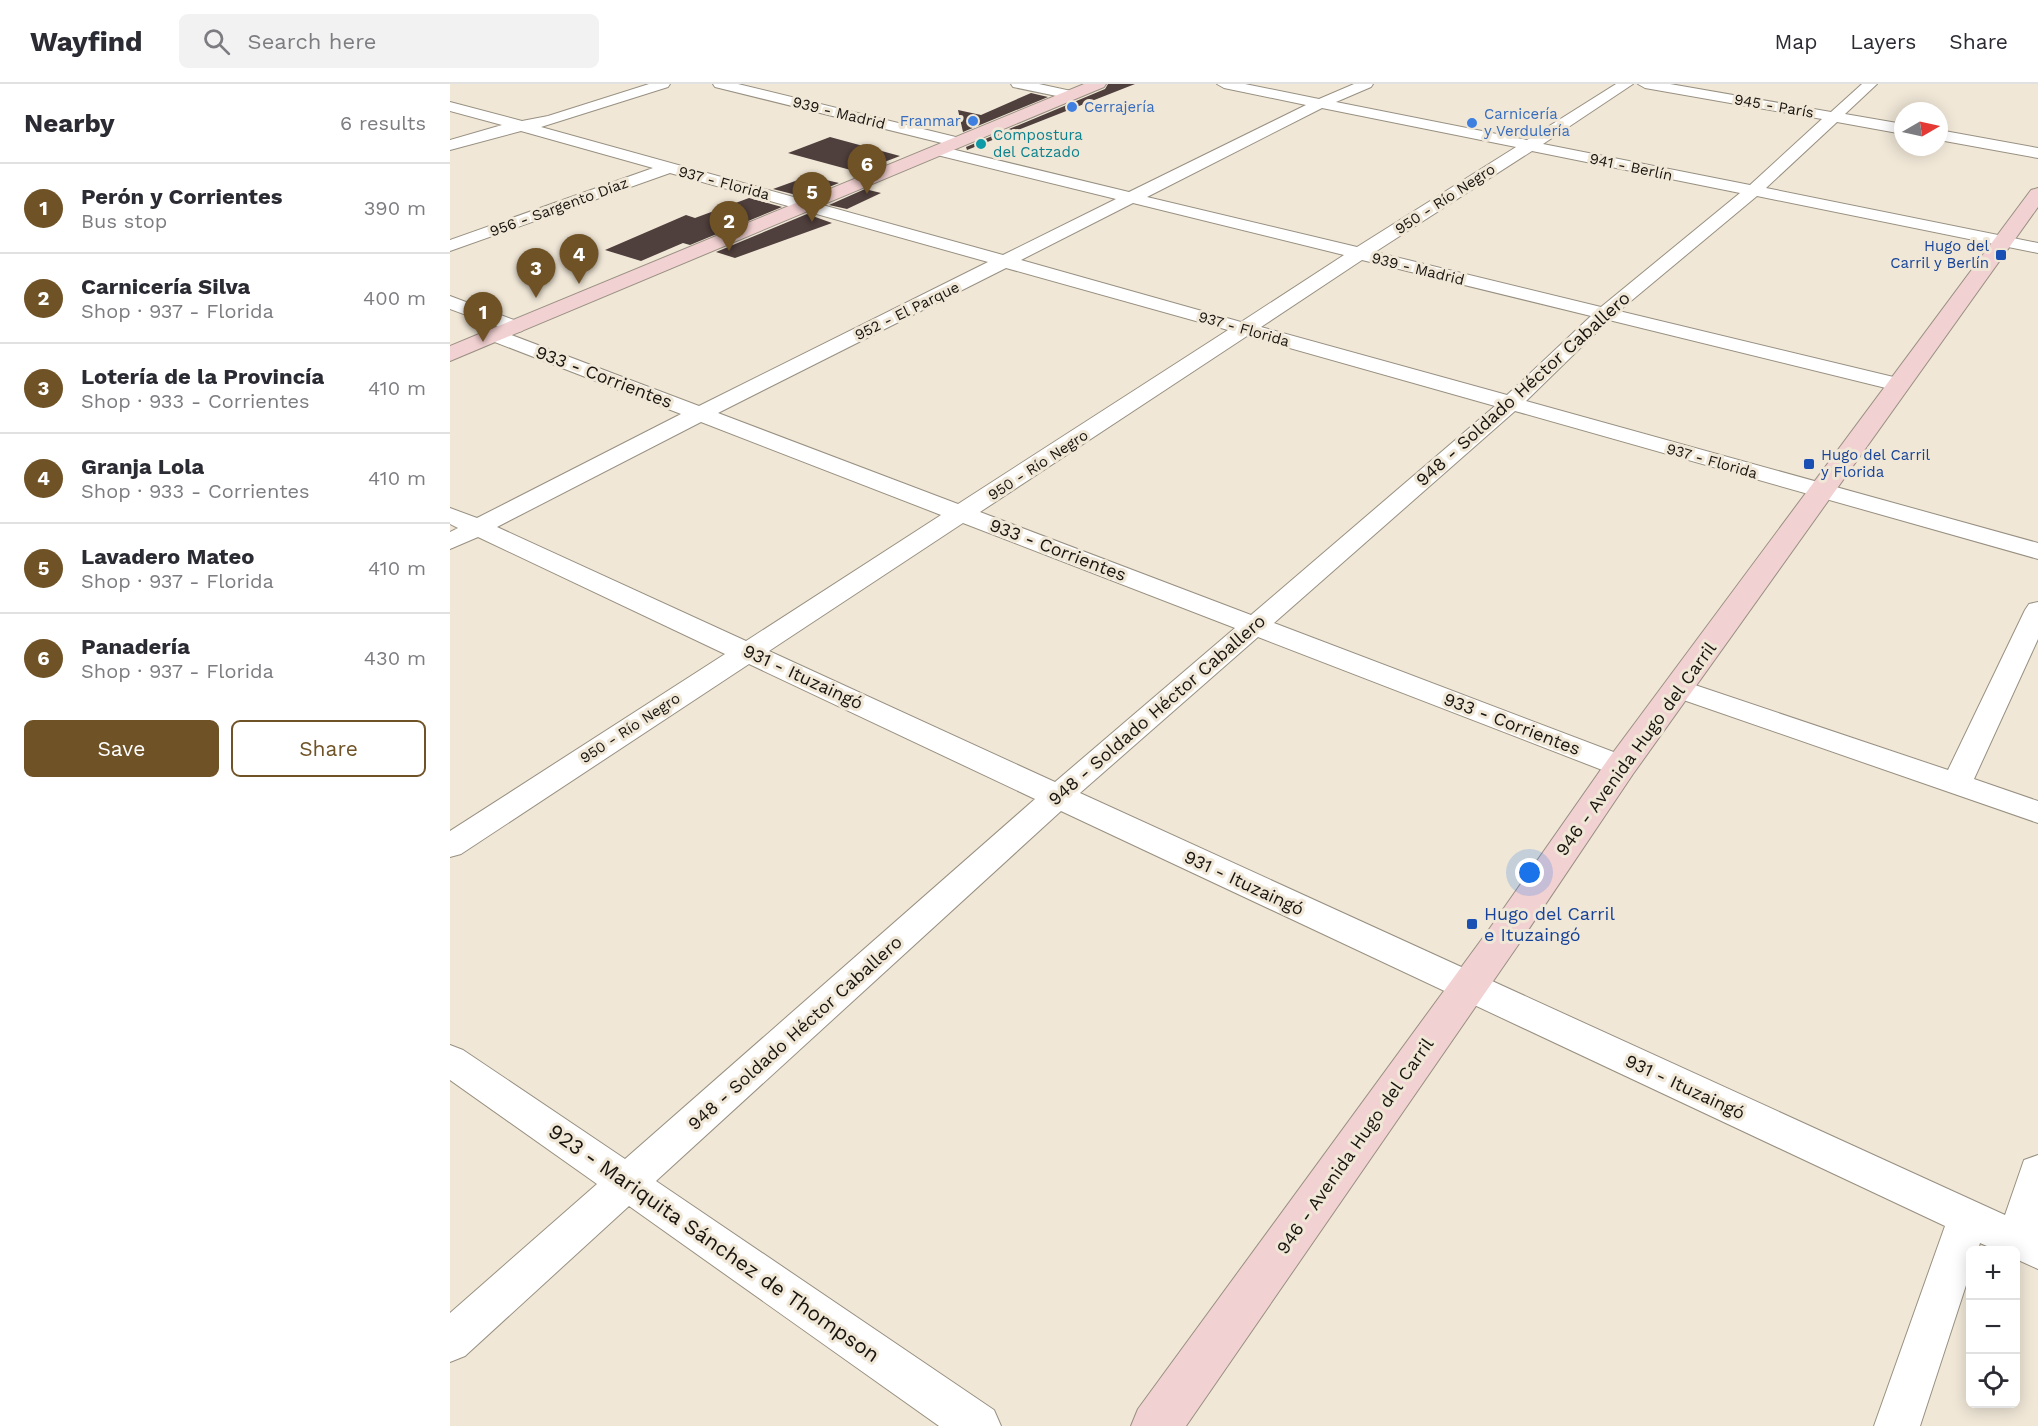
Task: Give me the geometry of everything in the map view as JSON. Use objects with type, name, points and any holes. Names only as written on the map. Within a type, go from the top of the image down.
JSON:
[{"type":"main road","points":[[450,354],[1098,84]]},
{"type":"main road","name":"946 - Avenida Hugo del Carril","points":[[1156,1426],[1621,766],[2038,194]]},
{"type":"street","points":[[450,146],[491,132],[550,120],[663,84]]},
{"type":"street","name":"939 - Madrid","points":[[720,84],[958,142]]},
{"type":"street","points":[[1018,84],[1071,95]]},
{"type":"street","name":"941 - Berlín","points":[[1224,84],[2038,248]]},
{"type":"street","name":"952 - El Parque","points":[[459,528],[699,414],[1318,104],[1366,84]]},
{"type":"street","name":"950 - Río Negro","points":[[450,846],[1626,84]]},
{"type":"street","name":"945 - París","points":[[1645,84],[1894,127]]},
{"type":"street","name":"948 - Soldado Héctor Caballero","points":[[450,1341],[1057,797],[1510,404],[1604,314],[1752,192],[1870,84]]},
{"type":"street","name":"937 - Florida","points":[[450,106],[2038,552]]},
{"type":"street","points":[[1948,137],[2038,153]]},
{"type":"street","name":"939 - Madrid","points":[[939,151],[1898,385]]},
{"type":"street","name":"956 - Sargento Díaz","points":[[450,246],[668,168]]},
{"type":"street","name":"933 - Corrientes","points":[[450,302],[504,331],[699,414],[1621,766]]},
{"type":"street","name":"931 - Ituzaingó","points":[[459,528],[748,651],[1057,797],[1468,985],[2028,1246]]},
{"type":"street","points":[[1957,784],[2038,610]]},
{"type":"street","points":[[1679,689],[2038,812]]},
{"type":"street","name":"923 - Mariquita Sánchez de Thompson","points":[[450,1060],[978,1426]]},
{"type":"street","points":[[2028,1246],[2038,1172]]},
{"type":"street","points":[[1897,1426],[1968,1219]]},
{"type":"building","points":[[1108,84],[1135,84],[967,150],[966,147],[1105,89]]},
{"type":"building","points":[[1031,93],[1048,97],[963,132],[958,110],[981,115]]},
{"type":"building","points":[[830,137],[900,156],[858,172],[788,153]]},
{"type":"building","points":[[809,176],[839,183],[804,197],[773,189]]},
{"type":"building","points":[[865,189],[881,193],[847,209],[829,205]]},
{"type":"building","points":[[749,198],[782,207],[690,245],[683,243],[641,261],[605,250],[686,215],[695,218]]},
{"type":"building","points":[[807,214],[832,223],[735,258],[716,252]]},
{"type":"place","name":"Cerrajería","points":[[1072,107]]},
{"type":"place","name":"Franmar","points":[[973,121]]},
{"type":"place","name":"Carnicería y Verdulería","points":[[1472,123]]},
{"type":"place","name":"Compostura del Catzado","points":[[981,144]]},
{"type":"place","name":"Panadería","points":[[867,194]]},
{"type":"place","name":"Lavadero Mateo","points":[[812,222]]},
{"type":"place","name":"Carnicería Silva","points":[[729,251]]},
{"type":"place","name":"Hugo del Carril y Berlín","points":[[2001,255]]},
{"type":"place","name":"Granja Lola","points":[[579,284]]},
{"type":"place","name":"Lotería de la Provincía","points":[[536,298]]},
{"type":"place","name":"Perón y Corrientes","points":[[483,342]]},
{"type":"place","name":"Hugo del Carril y Florida","points":[[1809,464]]},
{"type":"place","name":"Hugo del Carril e Ituzaingó","points":[[1472,924]]}]
